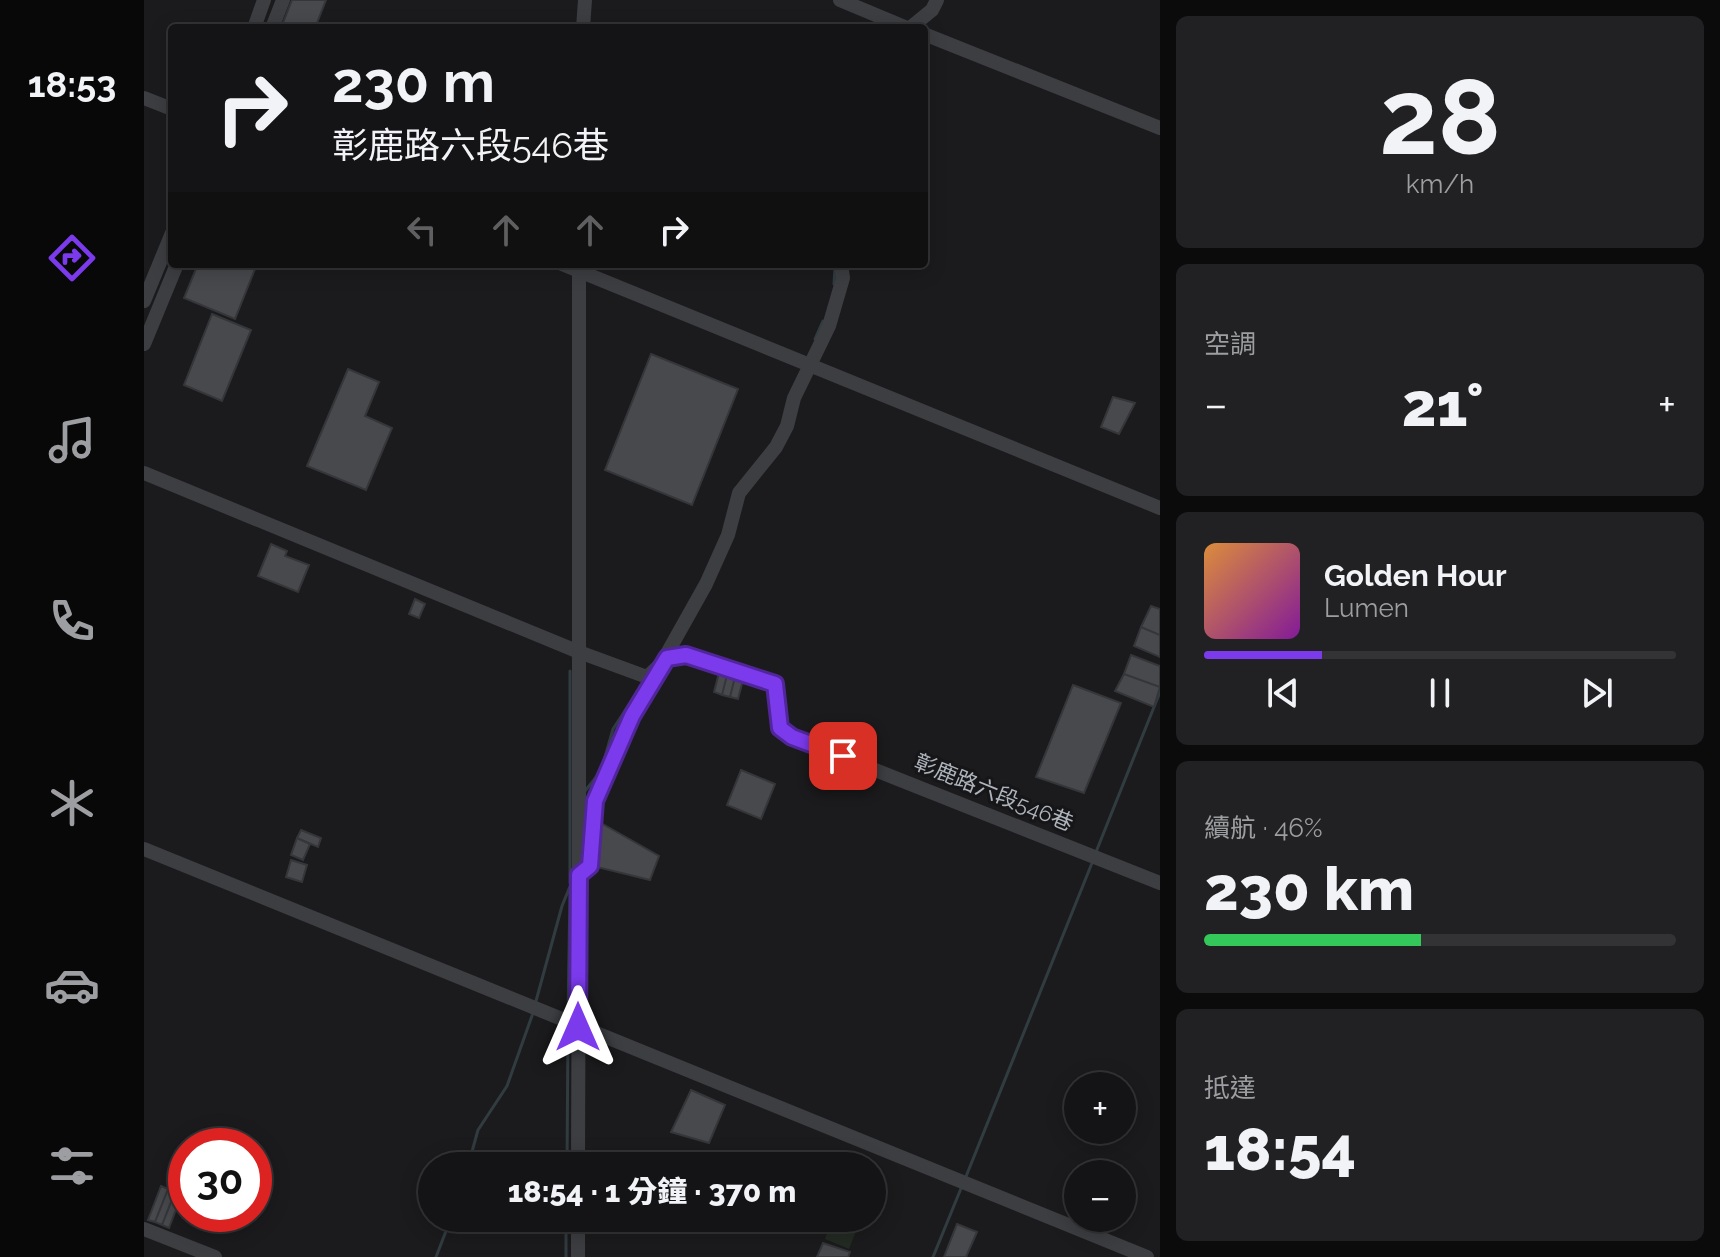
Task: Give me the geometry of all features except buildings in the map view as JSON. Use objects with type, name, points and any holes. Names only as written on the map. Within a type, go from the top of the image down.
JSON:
[{"type":"street","points":[[255,24],[264,0]]},
{"type":"street","points":[[274,24],[283,0]]},
{"type":"street","points":[[583,24],[585,0]]},
{"type":"street","points":[[840,0],[899,24]]},
{"type":"street","points":[[914,24],[932,10],[937,0]]},
{"type":"street","points":[[928,36],[1160,128]]},
{"type":"street","points":[[144,98],[168,107]]},
{"type":"street","points":[[144,301],[168,243]]},
{"type":"street","points":[[144,344],[175,268]]},
{"type":"street","points":[[578,1152],[579,268]]},
{"type":"street","points":[[581,268],[809,366],[1160,508]]},
{"type":"street","points":[[579,875],[590,866],[595,801],[632,716],[667,658],[728,535],[739,493],[776,447],[833,316],[843,278],[842,268]]},
{"type":"street","points":[[144,473],[647,677],[667,658]]},
{"type":"street","name":"彰鹿路六段546巷","points":[[667,658],[686,655],[775,684],[780,728],[792,737],[1160,883]]},
{"type":"street","points":[[144,849],[1143,1256]]},
{"type":"street","points":[[144,1229],[215,1257]]},
{"type":"street","points":[[578,1232],[578,1257]]},
{"type":"shaded area","points":[[828,1232],[856,1232],[849,1249],[825,1239]]},
{"type":"waterway","points":[[834,284],[835,268]]},
{"type":"waterway","points":[[815,339],[823,321]]},
{"type":"waterway","points":[[570,671],[570,883]]},
{"type":"waterway","points":[[585,791],[601,771],[613,729],[641,686]]},
{"type":"waterway","points":[[1096,852],[1160,692]]},
{"type":"waterway","points":[[965,1179],[1092,863]]},
{"type":"waterway","points":[[536,1001],[562,906],[573,879]]},
{"type":"waterway","points":[[568,1015],[570,891]]},
{"type":"waterway","points":[[472,1152],[478,1130],[507,1086],[533,1013]]},
{"type":"waterway","points":[[567,1152],[568,1027]]},
{"type":"waterway","points":[[933,1257],[962,1186]]},
{"type":"waterway","points":[[436,1257],[446,1232]]},
{"type":"waterway","points":[[566,1232],[566,1257]]},
{"type":"route","points":[[578,1027],[579,875],[590,866],[595,801],[632,716],[667,658],[686,655],[775,684],[780,728],[792,737],[843,756]]}]
